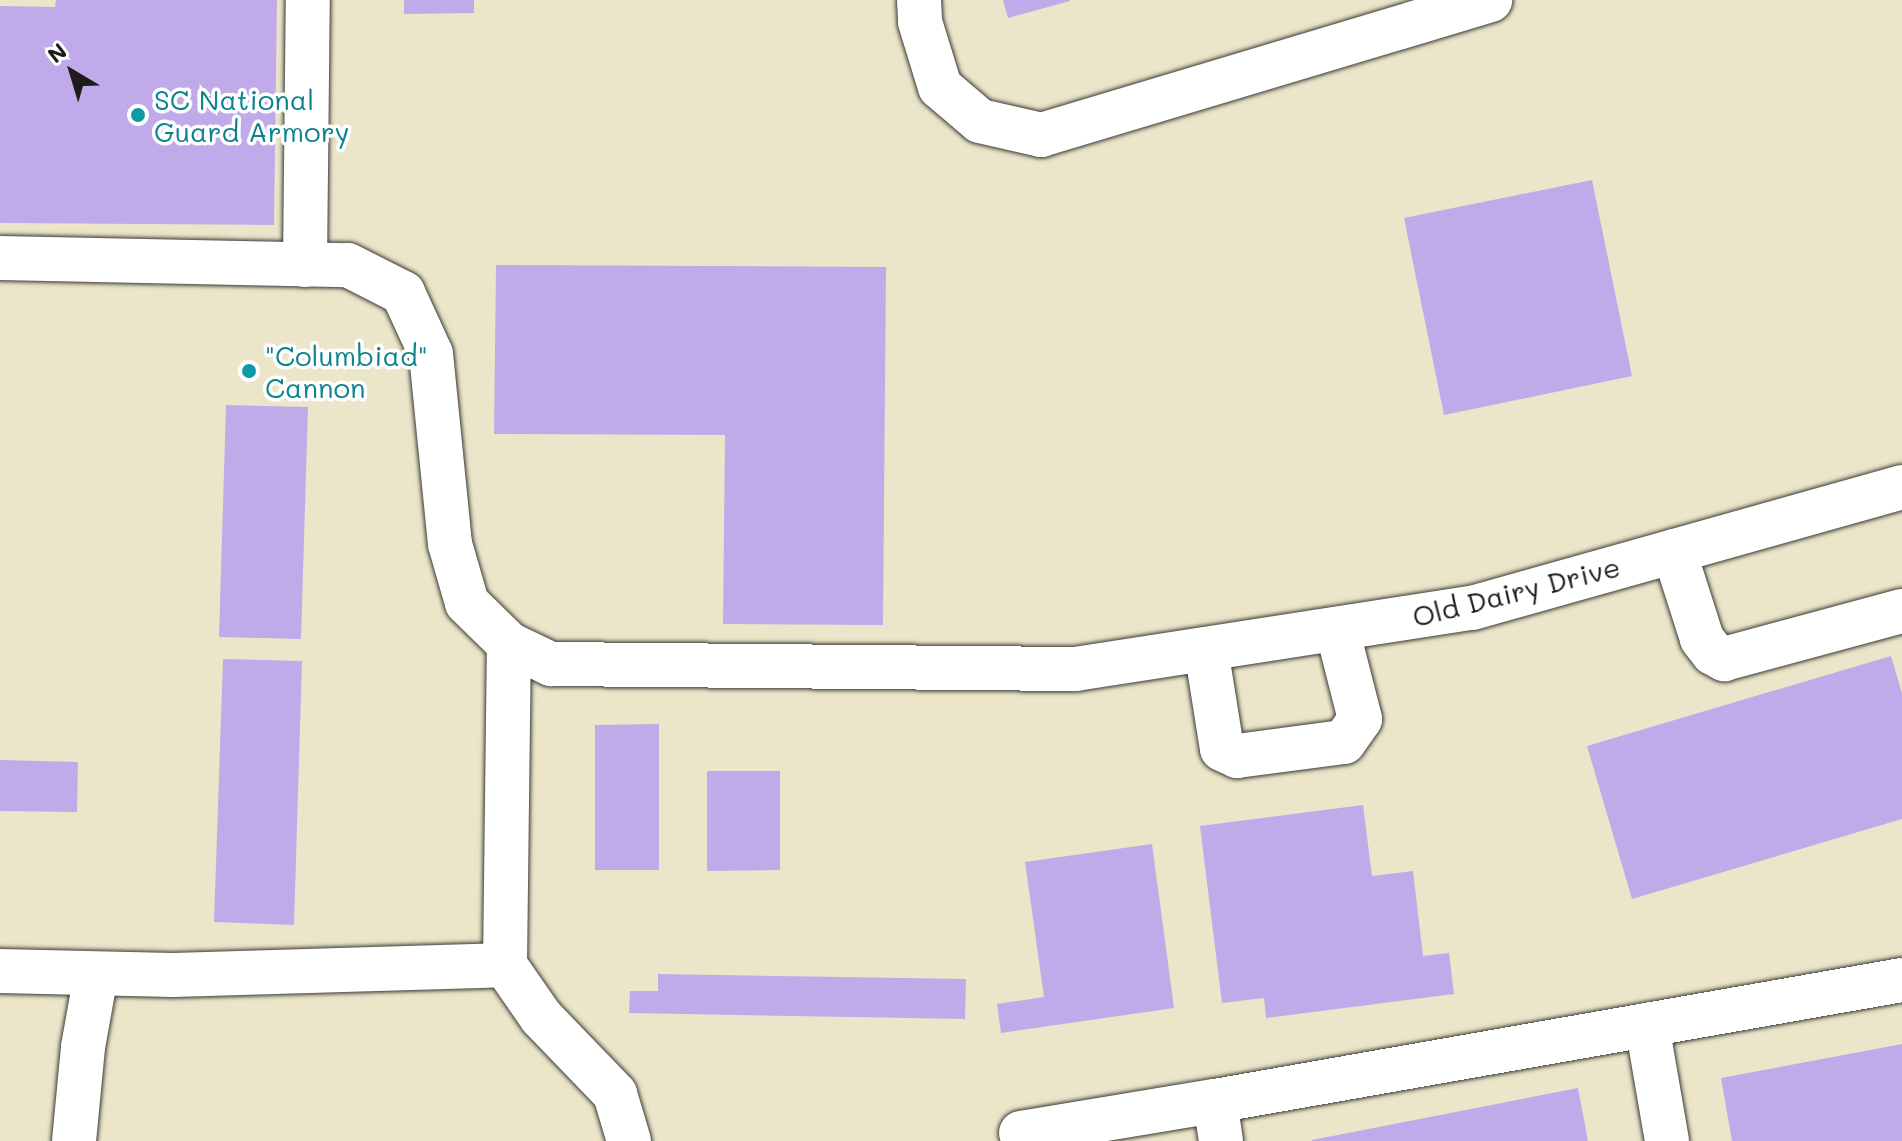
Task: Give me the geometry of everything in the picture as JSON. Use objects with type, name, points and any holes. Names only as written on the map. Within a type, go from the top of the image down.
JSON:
[{"type":"street","points":[[305,265],[308,0]]},
{"type":"street","points":[[919,0],[920,22],[940,87],[980,121],[1041,135],[1490,0]]},
{"type":"street","name":"Old Dairy Drive","points":[[0,258],[348,265],[403,293],[431,354],[450,544],[467,603],[509,644],[551,664],[1076,669],[1472,608],[1902,487]]},
{"type":"street","points":[[1674,551],[1702,639],[1713,653],[1724,659],[1902,611]]},
{"type":"street","points":[[1206,649],[1222,749],[1237,756],[1344,742],[1360,719],[1337,629]]},
{"type":"street","points":[[509,644],[505,965],[541,1017],[615,1094],[629,1141]]},
{"type":"street","points":[[0,971],[96,975],[505,965]]},
{"type":"street","points":[[74,1141],[83,1047],[96,975]]},
{"type":"street","points":[[1021,1133],[1218,1121],[1647,1025],[1902,980]]},
{"type":"street","points":[[1647,1025],[1667,1141]]},
{"type":"building","name":"SC National Guard Armory","points":[[56,0],[277,0],[274,225],[0,223],[0,6],[55,7]]},
{"type":"building","points":[[404,0],[474,0],[474,13],[404,14]]},
{"type":"building","points":[[1003,0],[1070,0],[1070,1],[1008,18]]},
{"type":"building","points":[[1592,180],[1632,376],[1444,415],[1404,218]]},
{"type":"building","points":[[496,265],[886,267],[883,625],[723,624],[725,435],[494,434]]},
{"type":"building","points":[[226,405],[308,407],[301,639],[219,637]]},
{"type":"building","points":[[1891,656],[1902,693],[1902,819],[1632,899],[1587,746]]},
{"type":"building","points":[[223,659],[302,661],[294,925],[214,922]]},
{"type":"building","points":[[659,724],[659,870],[595,870],[595,725]]},
{"type":"building","points":[[0,760],[78,762],[77,812],[0,811]]},
{"type":"building","points":[[707,771],[780,771],[780,870],[707,871]]},
{"type":"building","points":[[1363,805],[1372,876],[1413,871],[1423,956],[1449,953],[1454,994],[1266,1018],[1264,998],[1222,1003],[1200,826]]},
{"type":"building","points":[[1152,844],[1174,1008],[1001,1033],[997,1004],[1044,997],[1025,862]]},
{"type":"building","points":[[658,974],[966,979],[965,1019],[629,1013],[630,991],[658,991]]},
{"type":"building","points":[[1902,1044],[1902,1141],[1732,1141],[1721,1078]]},
{"type":"building","points":[[1578,1088],[1588,1141],[1312,1141],[1312,1140]]},
{"type":"place","name":"SC National Guard Armory","points":[[138,115]]},
{"type":"place","name":"\"Columbiad\" Cannon","points":[[249,371]]}]
